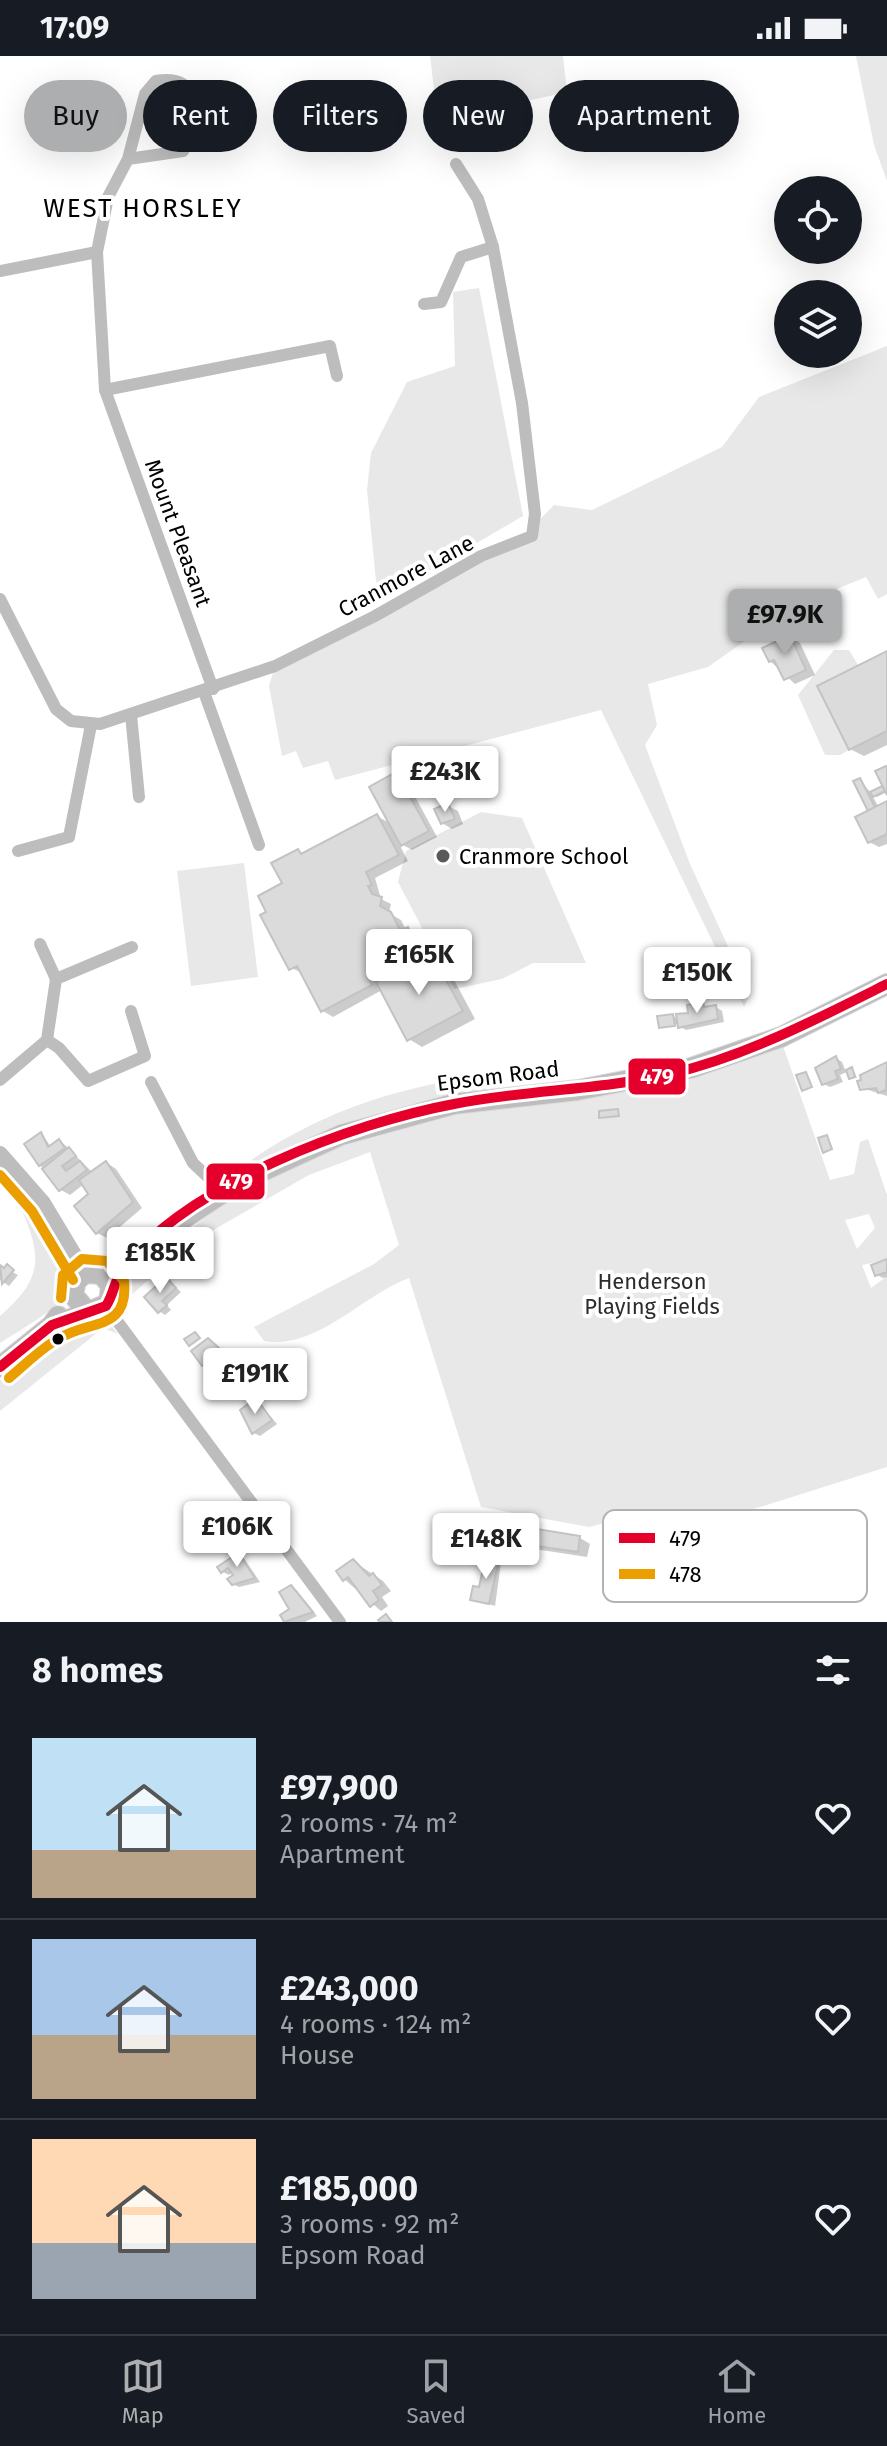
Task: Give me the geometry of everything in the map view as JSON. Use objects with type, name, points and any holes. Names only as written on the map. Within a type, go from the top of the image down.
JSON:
[{"type":"main road","name":"Epsom Road","points":[[99,1277],[133,1257],[168,1229],[241,1181],[281,1160],[362,1127],[454,1104],[578,1090],[691,1068],[781,1037],[887,984]]},
{"type":"main road","points":[[0,1367],[52,1325],[89,1305],[111,1299],[99,1277],[76,1281],[89,1305]]},
{"type":"street","name":"Mount Pleasant","points":[[128,159],[183,151],[194,136],[198,120],[193,98],[184,83],[170,78],[156,81],[145,94],[128,159],[108,197],[97,252],[105,390],[259,845]]},
{"type":"street","name":"Cranmore Lane","points":[[91,725],[209,690],[275,666],[375,616],[481,556],[532,536],[535,514],[522,403],[493,247],[478,199],[456,164]]},
{"type":"street","points":[[424,304],[441,302],[461,257],[493,247]]},
{"type":"street","points":[[0,271],[97,252]]},
{"type":"street","points":[[105,390],[330,346],[337,376]]},
{"type":"street","points":[[0,599],[56,709],[71,721],[91,725],[69,837],[18,851]]},
{"type":"street","points":[[131,715],[139,797]]},
{"type":"street","points":[[0,1080],[47,1040],[56,979],[40,944]]},
{"type":"street","points":[[56,979],[132,947]]},
{"type":"street","points":[[47,1040],[59,1048],[88,1081],[145,1056],[131,1011]]},
{"type":"street","points":[[151,1082],[193,1163],[213,1182]]},
{"type":"street","points":[[0,1154],[43,1203],[99,1277]]},
{"type":"street","points":[[89,1305],[334,1620]]},
{"type":"green space","points":[[430,56],[563,56],[566,80],[549,80],[549,96],[533,100],[533,80],[433,80]]},
{"type":"green space","points":[[856,56],[887,56],[887,181],[874,145]]},
{"type":"green space","points":[[479,288],[523,516],[378,601],[367,490],[371,453],[407,382],[455,366],[453,292]]},
{"type":"green space","points":[[887,346],[887,594],[878,599],[866,577],[793,607],[708,667],[648,684],[657,725],[645,745],[690,864],[750,994],[744,1007],[601,710],[335,780],[328,761],[303,768],[296,751],[282,756],[269,686],[275,666],[517,543],[554,505],[592,510],[722,447],[759,397],[832,368],[862,368],[862,356]]},
{"type":"green space","points":[[834,650],[849,650],[858,665],[817,686],[849,750],[840,755],[825,755],[798,695]]},
{"type":"green space","points":[[481,812],[522,818],[586,963],[533,963],[502,979],[454,989],[398,882],[406,851]]},
{"type":"green space","points":[[244,863],[258,977],[191,986],[177,871]]},
{"type":"green space","name":"Henderson Playing Fields","points":[[783,1046],[830,1180],[854,1174],[860,1142],[868,1139],[887,1195],[887,1260],[862,1265],[871,1288],[887,1276],[887,1467],[751,1510],[603,1510],[603,1524],[589,1527],[481,1507],[409,1278],[321,1330],[302,1337],[283,1342],[264,1341],[254,1327],[374,1264],[399,1245],[370,1152],[309,1175],[187,1245],[186,1233],[246,1190],[313,1154],[383,1127],[455,1109],[604,1094],[707,1071]],"holes":[[[869,1214],[875,1228],[857,1249],[845,1220]]]},
{"type":"green space","points":[[500,1073],[506,1081],[497,1091],[425,1103],[356,1123],[222,1182],[286,1139],[352,1107],[424,1086]]},
{"type":"green space","points":[[36,1205],[64,1254],[70,1272],[69,1286],[62,1299],[48,1312],[0,1343],[0,1316],[23,1292],[34,1270],[34,1245],[23,1213]]},
{"type":"green space","points":[[169,1249],[179,1252],[126,1300],[120,1294],[128,1280],[154,1255]]},
{"type":"green space","points":[[95,1319],[109,1323],[118,1334],[103,1328],[0,1411],[0,1380],[79,1323]]},
{"type":"building","points":[[819,609],[824,621],[801,632],[796,621]]},
{"type":"building","points":[[790,635],[806,670],[784,680],[774,660],[769,662],[762,648]]},
{"type":"building","points":[[887,651],[887,731],[849,750],[817,686]]},
{"type":"building","points":[[887,767],[887,795],[875,771]]},
{"type":"building","points":[[396,772],[429,831],[401,846],[369,787]]},
{"type":"building","points":[[860,778],[875,807],[868,811],[853,781]]},
{"type":"building","points":[[882,786],[885,791],[873,797],[870,792]]},
{"type":"building","points":[[887,801],[887,834],[868,843],[855,817]]},
{"type":"building","points":[[448,803],[455,819],[441,824],[434,809]]},
{"type":"building","points":[[377,814],[399,855],[366,872],[372,885],[368,886],[372,894],[382,897],[380,906],[391,912],[400,930],[408,927],[419,948],[367,975],[372,985],[321,1012],[297,966],[289,970],[260,915],[266,912],[258,896],[282,883],[271,863],[298,849],[301,854]]},
{"type":"building","points":[[431,953],[463,1011],[407,1041],[376,982]]},
{"type":"building","points":[[703,1002],[704,1007],[716,1005],[718,1019],[678,1028],[676,1014],[688,1013],[687,1005]]},
{"type":"building","points":[[673,1014],[675,1026],[659,1028],[657,1016]]},
{"type":"building","points":[[836,1056],[841,1069],[835,1071],[838,1079],[822,1085],[815,1068]]},
{"type":"building","points":[[887,1062],[886,1090],[878,1093],[876,1088],[860,1090],[857,1081],[861,1080],[860,1075]]},
{"type":"building","points":[[852,1067],[855,1077],[849,1079],[846,1070]]},
{"type":"building","points":[[806,1072],[812,1087],[802,1091],[796,1075]]},
{"type":"building","points":[[618,1109],[619,1116],[599,1118],[599,1111]]},
{"type":"building","points":[[41,1132],[48,1147],[59,1139],[65,1148],[39,1166],[24,1144]]},
{"type":"building","points":[[827,1135],[832,1149],[823,1153],[818,1138]]},
{"type":"building","points":[[69,1147],[76,1156],[62,1166],[66,1171],[80,1161],[87,1170],[59,1191],[42,1169]]},
{"type":"building","points":[[106,1161],[133,1202],[96,1234],[74,1206],[88,1194],[79,1180]]},
{"type":"building","points":[[887,1259],[887,1272],[875,1276],[871,1265]]},
{"type":"building","points":[[7,1264],[14,1270],[2,1284],[0,1265],[4,1268]]},
{"type":"building","points":[[166,1277],[176,1288],[162,1301],[167,1305],[158,1313],[144,1297]]},
{"type":"building","points":[[195,1332],[200,1338],[189,1346],[184,1339]]},
{"type":"building","points":[[208,1338],[220,1349],[214,1353],[218,1357],[202,1366],[191,1351]]},
{"type":"building","points":[[226,1367],[232,1379],[220,1386],[213,1374]]},
{"type":"building","points":[[256,1398],[272,1420],[252,1434],[240,1410]]},
{"type":"building","points":[[519,1526],[580,1536],[578,1552],[516,1543]]},
{"type":"building","points":[[491,1534],[505,1537],[501,1552],[488,1549]]},
{"type":"building","points":[[235,1548],[255,1578],[232,1585],[227,1579],[233,1575],[228,1568],[221,1573],[217,1567],[232,1557],[229,1552]]},
{"type":"building","points":[[486,1555],[496,1557],[498,1564],[489,1604],[470,1600],[473,1586],[479,1587]]},
{"type":"building","points":[[353,1559],[369,1576],[373,1573],[382,1585],[373,1591],[379,1600],[370,1607],[348,1577],[343,1581],[336,1571]]},
{"type":"building","points":[[291,1585],[313,1612],[284,1622],[280,1615],[289,1609],[279,1592]]},
{"type":"building","points":[[386,1614],[392,1622],[378,1620]]},
{"type":"transit line","name":"479","points":[[0,1367],[52,1325],[106,1306],[123,1268],[152,1238],[188,1210],[230,1184],[275,1162],[322,1142],[413,1113],[481,1099],[643,1079],[698,1066],[781,1035],[887,984]]},
{"type":"transit line","name":"478","points":[[0,1175],[32,1211],[73,1280]]},
{"type":"transit line","name":"478","points":[[9,1378],[58,1339],[113,1316],[120,1309],[124,1297],[124,1281],[107,1261],[82,1259],[63,1275],[61,1298]]},
{"type":"place","name":"Cranmore School","points":[[443,856]]},
{"type":"district","name":"WEST HORSLEY","points":[[143,208]]}]
